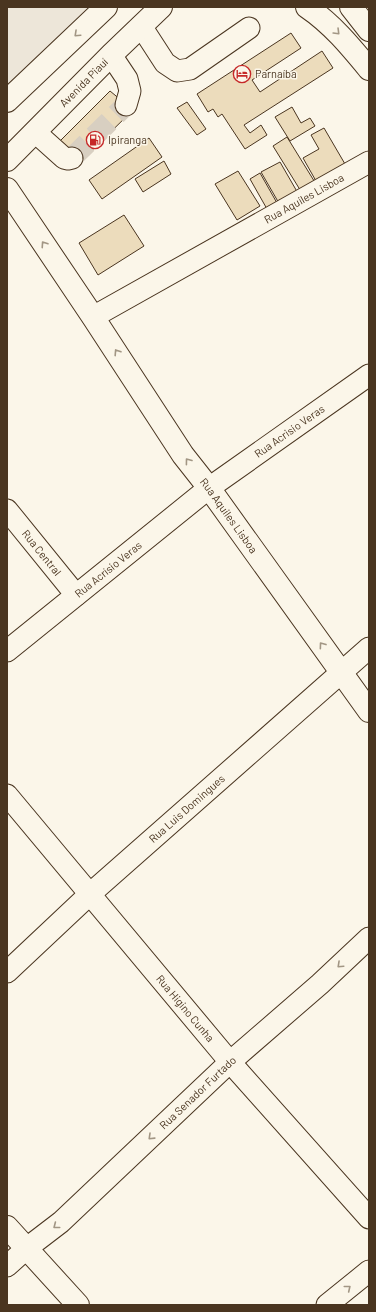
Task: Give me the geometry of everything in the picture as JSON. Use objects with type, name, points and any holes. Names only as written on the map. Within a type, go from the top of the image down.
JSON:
[{"type":"main road","points":[[7,101],[106,7]]},
{"type":"main road","name":"Avenida Piauí","points":[[7,160],[161,7]]},
{"type":"main road","points":[[307,7],[325,20],[342,37],[369,69]]},
{"type":"main road","points":[[351,7],[369,30]]},
{"type":"main road","name":"Rua Aquiles Lisboa","points":[[7,189],[183,454],[369,711]]},
{"type":"main road","points":[[7,1227],[78,1305]]},
{"type":"street","points":[[141,26],[165,63],[177,71],[190,68],[249,28]]},
{"type":"street","points":[[111,55],[127,79],[130,91],[126,105]]},
{"type":"street","points":[[35,132],[64,158],[72,158]]},
{"type":"street","name":"Rua Aquiles Lisboa","points":[[93,317],[369,162]]},
{"type":"street","name":"Rua Acrisio Veras","points":[[209,488],[369,375]]},
{"type":"street","name":"Rua Acrísio Veras","points":[[7,651],[209,488]]},
{"type":"street","name":"Rua Central","points":[[7,510],[76,595]]},
{"type":"street","name":"Rua Luis Domingues","points":[[7,972],[90,894],[369,648]]},
{"type":"street","name":"Rua Higino Cunha","points":[[7,795],[230,1062],[369,1218]]},
{"type":"street","name":"Rua Senador Furtado","points":[[7,1266],[27,1248],[61,1222],[230,1062],[320,984],[369,938]]},
{"type":"street","points":[[327,1305],[369,1271]]},
{"type":"shaded area","points":[[7,7],[105,7],[7,95]]},
{"type":"building","points":[[291,33],[301,48],[252,80],[260,92],[322,51],[333,68],[244,125],[250,133],[261,125],[267,135],[245,149],[222,114],[218,117],[213,109],[208,112],[197,94]]},
{"type":"building","points":[[110,91],[133,110],[78,164],[58,143]]},
{"type":"building","points":[[187,102],[206,129],[197,135],[177,108]]},
{"type":"building","points":[[292,107],[301,123],[310,118],[315,126],[290,141],[275,117]]},
{"type":"building","points":[[324,128],[345,164],[316,181],[303,158],[319,149],[311,135]]},
{"type":"building","points":[[287,137],[316,184],[302,193],[273,146]]},
{"type":"building","points":[[149,138],[162,157],[102,199],[89,180]]},
{"type":"building","points":[[164,161],[171,174],[143,192],[135,179]]},
{"type":"building","points":[[280,162],[299,195],[280,205],[261,172]]},
{"type":"building","points":[[238,171],[260,206],[237,220],[215,184]]},
{"type":"building","points":[[260,173],[277,203],[267,209],[250,179]]},
{"type":"building","points":[[124,215],[144,246],[98,275],[79,243]]},
{"type":"tunnel","points":[[72,158],[126,105]]},
{"type":"place","name":"Parnaíba","points":[[242,74]]},
{"type":"place","name":"Ipiranga","points":[[95,140]]}]
